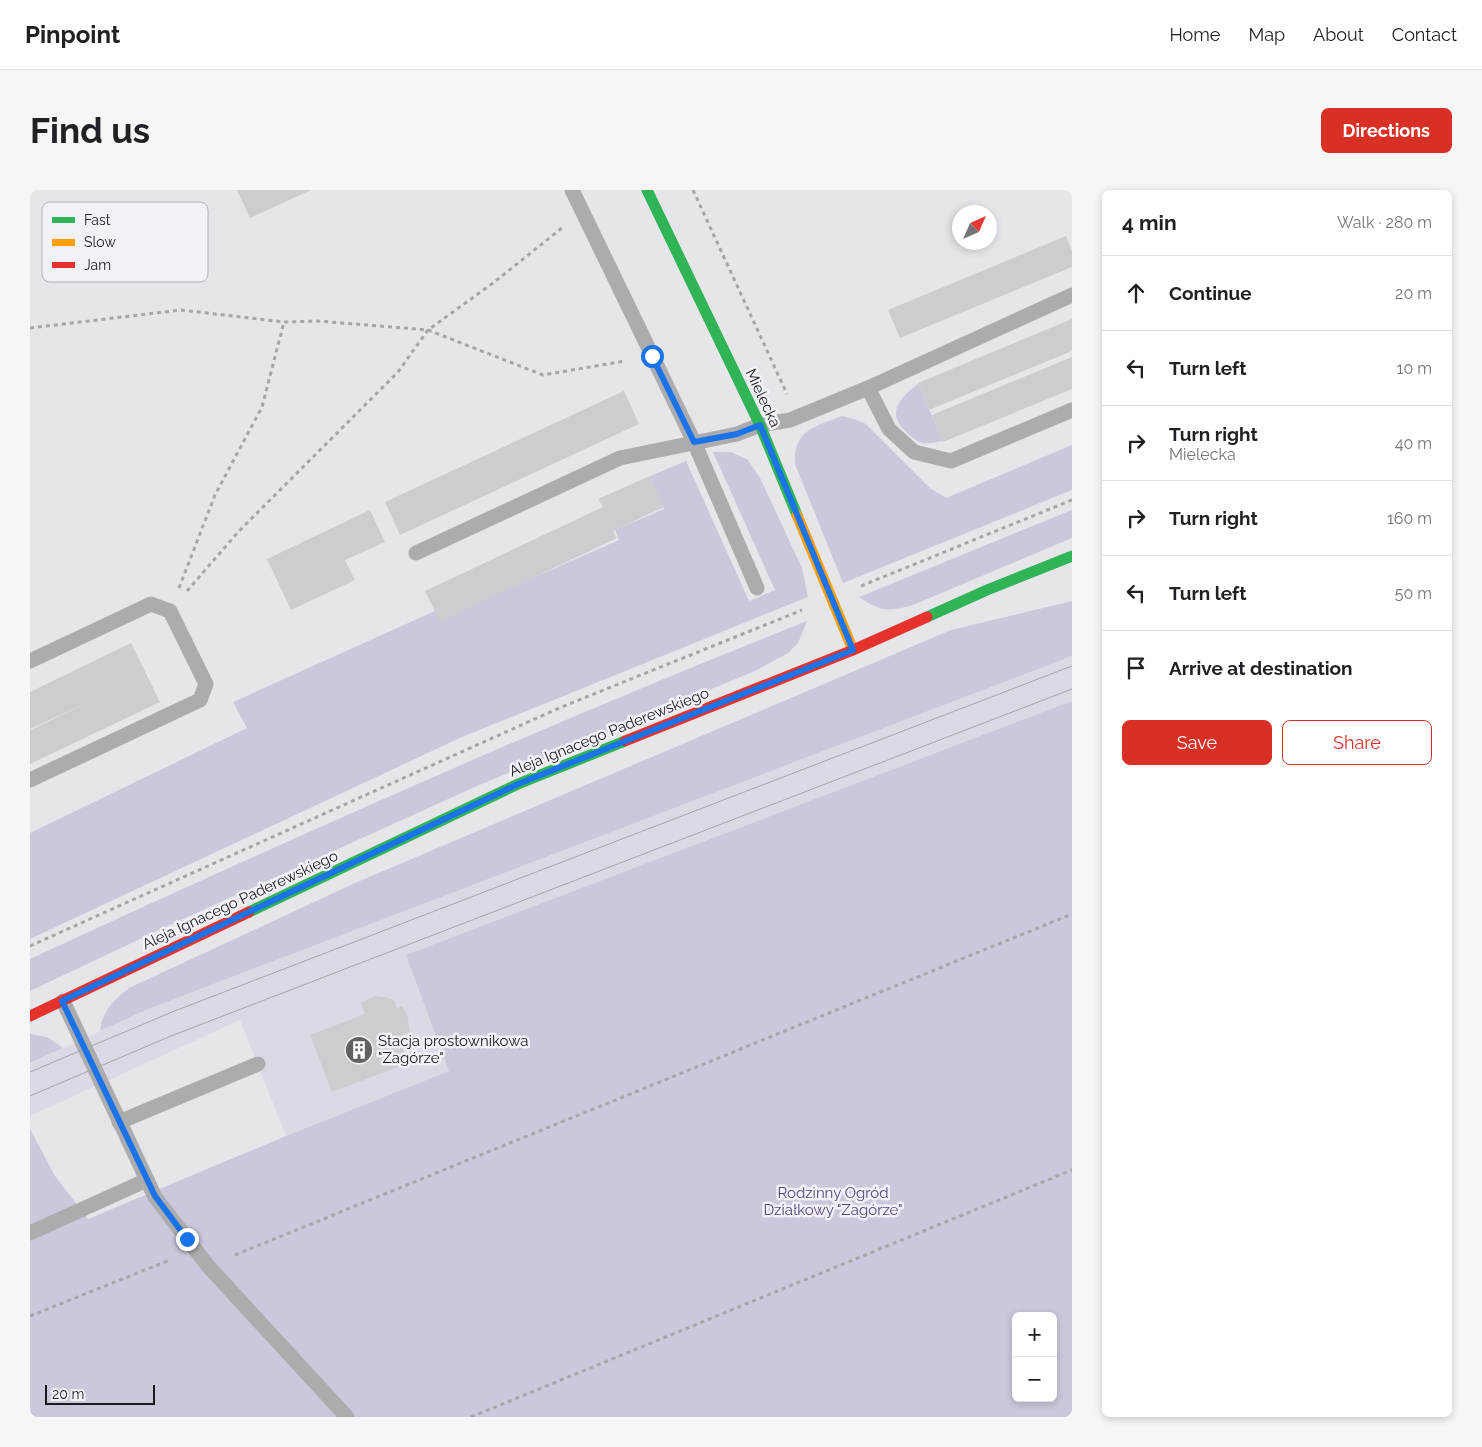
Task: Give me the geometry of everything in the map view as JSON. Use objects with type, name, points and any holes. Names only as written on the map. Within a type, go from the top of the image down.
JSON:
[{"type":"street","name":"Mielecka","points":[[647,190],[760,425],[853,650]]},
{"type":"street","name":"Aleja Ignacego Paderewskiego","points":[[30,1016],[518,784],[853,650],[987,590],[1072,556]]},
{"type":"lane","points":[[572,190],[694,442],[757,588]]},
{"type":"lane","points":[[416,553],[620,458],[737,434],[760,425],[790,420],[868,388],[1072,295]]},
{"type":"lane","points":[[868,388],[889,429],[914,452],[951,462],[1072,410]]},
{"type":"lane","points":[[30,661],[152,604],[170,611],[206,684],[200,700],[30,780]]},
{"type":"lane","points":[[62,1001],[155,1196],[208,1266],[347,1417]]},
{"type":"lane","points":[[119,1122],[258,1064]]},
{"type":"lane","points":[[30,1232],[147,1180]]},
{"type":"path","points":[[692,190],[798,417]]},
{"type":"path","points":[[170,611],[239,531],[398,372],[428,330],[493,283],[582,212]]},
{"type":"path","points":[[30,328],[181,310],[284,322],[318,322],[428,330],[543,375],[652,356]]},
{"type":"path","points":[[170,611],[215,496],[262,407],[284,322]]},
{"type":"path","points":[[30,946],[557,709],[1072,500]]},
{"type":"path","points":[[208,1266],[1072,914]]},
{"type":"path","points":[[471,1417],[1072,1170]]},
{"type":"path","points":[[30,1316],[196,1250]]},
{"type":"shaded area","points":[[1072,656],[1072,701],[406,955],[449,1071],[286,1136],[240,1020],[30,1116],[30,1064],[148,1009]]},
{"type":"green space","points":[[918,384],[943,441],[923,443],[914,439],[900,425],[896,411],[898,405],[906,394]]},
{"type":"green space","points":[[842,416],[866,424],[930,488],[946,498],[1072,445],[1072,490],[843,583],[795,464],[795,453],[802,437],[815,427]]},
{"type":"green space","points":[[713,452],[731,452],[748,460],[760,478],[802,568],[808,597],[462,737],[30,939],[30,833],[247,728],[233,702],[435,611],[439,619],[619,540],[615,530],[664,509],[650,476],[686,461],[749,601],[775,590]]},
{"type":"green space","points":[[1072,510],[1072,538],[913,605],[890,610],[873,606],[859,597]]},
{"type":"green space","points":[[1072,601],[1072,656],[148,1009],[100,1031],[103,1018],[110,1006],[129,988],[355,883],[951,630]]},
{"type":"green space","points":[[807,621],[798,643],[788,653],[755,671],[477,786],[172,924],[30,991],[30,959],[416,785],[611,701]]},
{"type":"green space","name":"Rodzinny Ogród Działkowy \"Zagórze\"","points":[[1072,701],[1072,1417],[30,1417],[30,1129],[55,1176],[88,1219],[286,1136],[449,1071],[406,955]]},
{"type":"green space","points":[[30,1034],[47,1037],[63,1048],[30,1063]]},
{"type":"building","points":[[237,190],[311,190],[250,218]]},
{"type":"building","points":[[1066,236],[1072,251],[1072,267],[900,338],[888,310]]},
{"type":"building","points":[[1072,319],[1072,351],[929,410],[918,383]]},
{"type":"building","points":[[1072,357],[1072,389],[943,442],[932,415]]},
{"type":"building","points":[[624,391],[639,424],[400,535],[385,502]]},
{"type":"building","points":[[650,476],[664,507],[613,531],[617,538],[440,622],[425,591],[603,507],[598,499]]},
{"type":"building","points":[[370,510],[385,542],[345,560],[355,580],[291,610],[267,559]]},
{"type":"building","points":[[131,643],[160,702],[30,764],[30,730],[97,698],[30,729],[30,692]]},
{"type":"building","name":"Stacja prostownikowa \"Zagórze\"","points":[[375,996],[394,1000],[397,1008],[402,1006],[407,1014],[410,1032],[398,1037],[408,1063],[332,1092],[310,1035],[365,1014],[361,1003]]},
{"type":"tram line","points":[[30,1072],[172,1012],[1072,666]]},
{"type":"tram line","points":[[30,1096],[171,1036],[1072,689]]},
{"type":"traffic: fast","points":[[647,190],[760,425],[797,515]]},
{"type":"traffic: fast","points":[[927,617],[987,590],[1072,556]]},
{"type":"traffic: fast","points":[[249,912],[518,784],[625,741]]},
{"type":"traffic: slow","points":[[797,515],[853,650]]},
{"type":"traffic: jam","points":[[625,741],[853,650],[927,617]]},
{"type":"traffic: jam","points":[[30,1016],[249,912]]},
{"type":"place","name":"Stacja prostownikowa \"Zagórze\"","points":[[359,1050]]},
{"type":"route","points":[[187,1239],[155,1196],[62,1001],[518,784],[853,650],[760,425],[737,434],[694,442],[652,356]]}]
